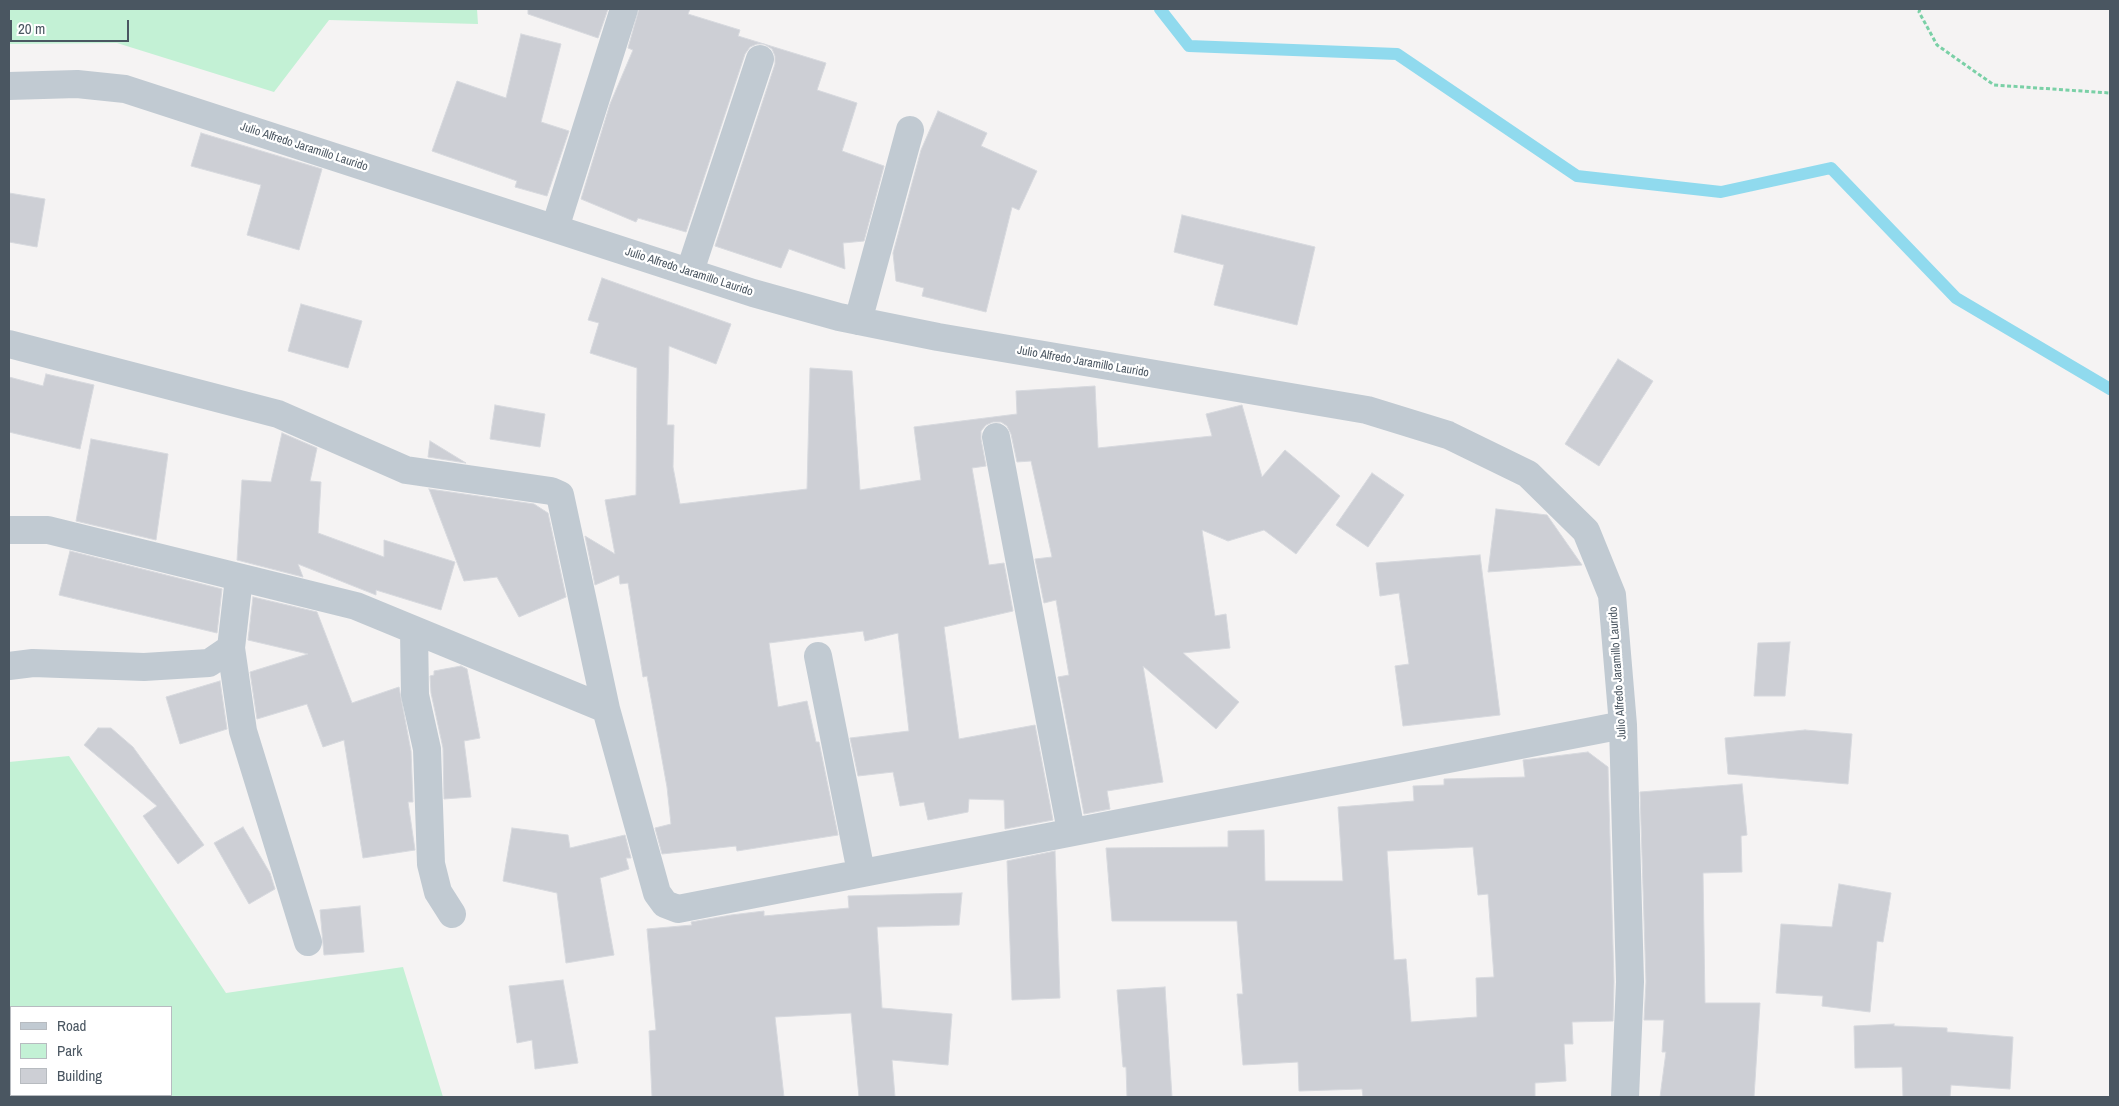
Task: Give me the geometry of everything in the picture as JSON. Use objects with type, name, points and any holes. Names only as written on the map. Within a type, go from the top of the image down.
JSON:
[{"type":"street","points":[[555,228],[624,9]]},
{"type":"street","points":[[690,271],[760,59]]},
{"type":"street","name":"Julio Alfredo Jaramillo Laurido","points":[[9,86],[76,84],[125,89],[753,293],[858,321],[948,339],[1367,410],[1448,435],[1528,474],[1586,531],[1612,595],[1623,725],[1630,982],[1625,1097]]},
{"type":"street","points":[[858,321],[910,130]]},
{"type":"street","points":[[9,344],[278,414],[406,470],[557,493],[562,497],[606,709],[658,893],[665,904],[678,909],[1623,725]]},
{"type":"street","points":[[996,437],[1071,831]]},
{"type":"street","points":[[9,530],[48,530],[356,606],[606,709]]},
{"type":"street","points":[[239,578],[231,648],[243,731],[308,942]]},
{"type":"street","points":[[414,630],[415,695],[427,749],[431,864],[438,892],[452,914]]},
{"type":"street","points":[[9,666],[33,663],[144,667],[210,663],[231,648]]},
{"type":"street","points":[[818,656],[861,872]]},
{"type":"path","points":[[1920,9],[1919,12],[1937,45],[1994,85],[2110,93]]},
{"type":"green space","points":[[9,9],[477,9],[478,24],[329,20],[274,92],[117,43],[9,44]]},
{"type":"green space","points":[[69,756],[226,993],[403,967],[443,1097],[9,1097],[9,762]]},
{"type":"building","points":[[528,9],[608,9],[598,38],[528,14]]},
{"type":"building","points":[[639,9],[690,9],[688,14],[740,30],[738,36],[826,63],[817,90],[857,103],[842,151],[884,166],[864,241],[843,243],[845,269],[789,249],[781,268],[715,246],[775,64],[775,56],[772,49],[764,44],[750,47],[745,54],[686,232],[638,218],[636,222],[581,199],[610,104],[633,50],[628,48]]},
{"type":"building","points":[[521,34],[561,44],[541,122],[569,131],[547,196],[515,187],[517,181],[432,151],[457,81],[506,98]]},
{"type":"building","points":[[938,111],[987,133],[981,146],[1037,171],[1019,210],[1012,207],[986,312],[922,296],[924,288],[896,281],[893,253],[921,150]]},
{"type":"building","points":[[201,133],[322,169],[299,250],[247,235],[261,185],[191,166]]},
{"type":"building","points":[[9,193],[45,199],[37,247],[9,242]]},
{"type":"building","points":[[1182,215],[1315,247],[1297,325],[1214,305],[1224,265],[1174,252]]},
{"type":"building","points":[[602,278],[731,324],[716,364],[669,346],[667,425],[674,425],[673,467],[680,504],[807,489],[810,368],[852,371],[860,490],[921,480],[914,427],[1017,414],[1016,391],[1095,386],[1098,448],[1212,436],[1206,414],[1242,405],[1262,477],[1285,450],[1340,496],[1296,554],[1264,530],[1228,541],[1202,530],[1215,616],[1226,614],[1230,648],[1183,653],[1239,702],[1216,729],[1143,666],[1163,782],[1107,791],[1110,809],[1084,814],[1058,677],[1069,675],[1056,600],[1044,603],[1035,559],[1052,557],[1031,461],[1017,462],[1011,434],[1007,426],[1001,422],[993,422],[986,425],[981,431],[981,439],[986,466],[972,468],[989,565],[1004,563],[1013,611],[944,627],[959,739],[1035,725],[1053,820],[1005,829],[1004,800],[969,799],[968,812],[928,820],[924,802],[900,806],[893,772],[858,776],[850,738],[909,731],[898,633],[865,641],[863,631],[769,643],[778,707],[807,701],[816,742],[819,742],[838,835],[737,851],[736,846],[662,854],[655,828],[671,824],[667,787],[647,676],[643,677],[628,583],[620,584],[619,575],[595,585],[585,536],[615,554],[605,500],[636,495],[637,368],[590,353],[599,323],[588,320]]},
{"type":"building","points":[[301,304],[362,321],[348,368],[288,351]]},
{"type":"building","points":[[1618,359],[1653,381],[1599,466],[1565,444]]},
{"type":"building","points":[[46,374],[94,385],[80,449],[9,432],[9,377],[43,386]]},
{"type":"building","points":[[495,405],[545,414],[540,447],[490,439]]},
{"type":"building","points":[[282,433],[317,448],[310,481],[321,482],[318,533],[384,557],[384,540],[455,562],[441,610],[376,590],[376,595],[298,564],[303,577],[237,560],[242,480],[271,482]]},
{"type":"building","points":[[91,439],[168,454],[156,540],[76,521]]},
{"type":"building","points":[[430,441],[466,463],[428,457]]},
{"type":"building","points":[[1372,473],[1404,495],[1368,547],[1336,525]]},
{"type":"building","points":[[429,489],[534,504],[548,513],[566,597],[519,617],[497,577],[464,581]]},
{"type":"building","points":[[1496,509],[1547,515],[1582,565],[1488,572]]},
{"type":"building","points":[[70,551],[222,589],[217,633],[59,595]]},
{"type":"building","points":[[1480,555],[1500,715],[1403,726],[1395,666],[1409,664],[1399,593],[1380,596],[1376,563]]},
{"type":"building","points":[[253,597],[317,612],[352,703],[399,687],[411,751],[413,802],[408,802],[415,850],[363,858],[344,740],[323,747],[307,704],[257,719],[250,672],[308,654],[248,640]]},
{"type":"building","points":[[1790,642],[1785,696],[1754,696],[1758,643]]},
{"type":"building","points":[[461,666],[467,669],[480,738],[464,741],[471,797],[444,799],[443,748],[431,693],[430,676],[434,675],[434,671]]},
{"type":"building","points":[[220,681],[227,729],[180,744],[166,697]]},
{"type":"building","points":[[98,728],[111,728],[133,747],[204,845],[178,864],[143,816],[157,806],[84,745]]},
{"type":"building","points":[[1805,730],[1852,734],[1848,784],[1728,774],[1725,738]]},
{"type":"building","points":[[1588,752],[1608,767],[1614,982],[1613,1021],[1572,1022],[1573,1044],[1564,1044],[1566,1081],[1535,1083],[1535,1097],[1363,1097],[1362,1089],[1299,1091],[1298,1062],[1243,1065],[1237,994],[1243,994],[1237,921],[1112,921],[1106,848],[1228,847],[1228,831],[1264,830],[1265,881],[1343,881],[1338,807],[1414,801],[1413,786],[1444,785],[1444,779],[1525,777],[1523,760]],"holes":[[[1473,847],[1478,895],[1488,894],[1494,977],[1476,978],[1477,1017],[1411,1022],[1406,959],[1394,960],[1387,851]]]},
{"type":"building","points":[[1742,784],[1747,835],[1741,836],[1742,872],[1703,873],[1705,1003],[1760,1003],[1754,1097],[1660,1097],[1666,1052],[1662,1052],[1664,1020],[1644,1020],[1646,982],[1640,792]]},
{"type":"building","points":[[243,827],[270,873],[275,889],[249,904],[214,843]]},
{"type":"building","points":[[512,828],[568,835],[570,848],[625,835],[631,858],[626,858],[629,869],[600,878],[614,955],[566,963],[557,893],[503,881]]},
{"type":"building","points":[[1055,851],[1060,998],[1012,1000],[1007,861]]},
{"type":"building","points":[[1839,884],[1891,893],[1883,942],[1877,941],[1870,1012],[1822,1006],[1823,996],[1776,993],[1781,924],[1832,927]]},
{"type":"building","points":[[962,893],[959,925],[877,927],[882,1008],[952,1014],[948,1065],[892,1060],[895,1097],[859,1097],[851,1013],[775,1017],[784,1097],[652,1097],[649,1031],[656,1030],[647,929],[692,925],[691,922],[764,911],[764,916],[849,908],[848,896]]},
{"type":"building","points":[[360,906],[364,952],[324,955],[320,910]]},
{"type":"building","points":[[563,980],[578,1063],[535,1069],[532,1040],[517,1043],[509,986]]},
{"type":"building","points":[[1165,987],[1172,1097],[1127,1097],[1126,1067],[1123,1067],[1117,990]]},
{"type":"building","points":[[1894,1024],[1894,1026],[1947,1028],[1947,1032],[2013,1037],[2010,1089],[1951,1085],[1950,1097],[1903,1097],[1902,1067],[1855,1068],[1854,1026]]},
{"type":"waterway","points":[[1160,9],[1189,46],[1397,54],[1577,176],[1721,192],[1831,168],[1956,298],[2110,389]]}]
